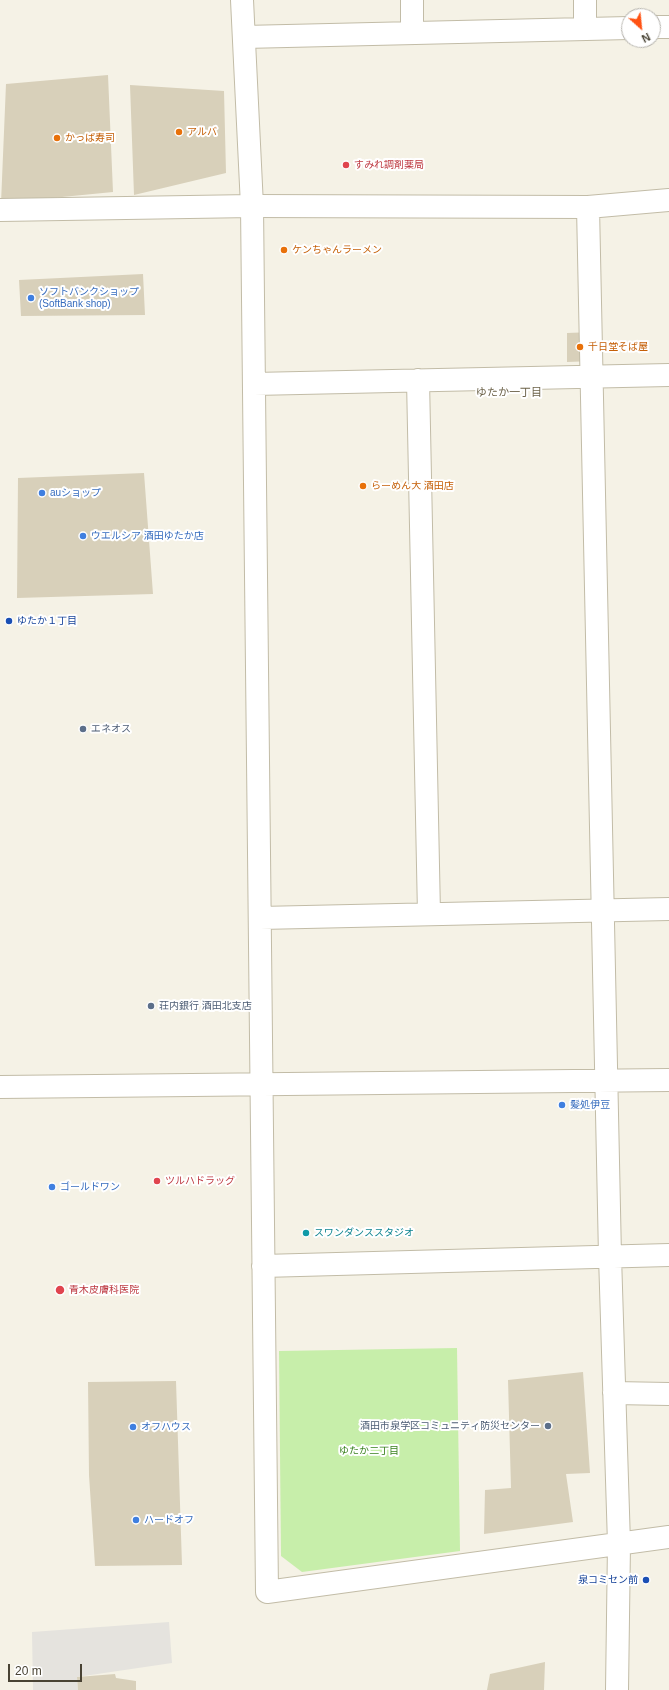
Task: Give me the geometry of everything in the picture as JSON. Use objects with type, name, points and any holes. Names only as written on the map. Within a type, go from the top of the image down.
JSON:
[{"type":"street","points":[[242,0],[252,206],[267,1592],[669,1537]]},
{"type":"street","points":[[412,0],[412,33]]},
{"type":"street","points":[[585,0],[585,29]]},
{"type":"street","points":[[244,37],[621,28]]},
{"type":"street","points":[[0,210],[252,206],[588,207],[669,200]]},
{"type":"street","points":[[588,207],[610,1256],[619,1544],[617,1690]]},
{"type":"street","points":[[254,384],[669,375]]},
{"type":"street","points":[[418,380],[429,914]]},
{"type":"street","points":[[260,918],[669,909]]},
{"type":"street","points":[[0,1087],[669,1080]]},
{"type":"street","points":[[263,1266],[669,1255]]},
{"type":"street","points":[[614,1393],[669,1394]]},
{"type":"green space","name":"ゆたか二丁目","points":[[457,1348],[460,1551],[302,1572],[281,1556],[279,1351]]},
{"type":"shaded area","points":[[169,1622],[172,1663],[77,1677],[78,1690],[33,1690],[32,1632]]},
{"type":"building","name":"かっぱ寿司","points":[[108,75],[113,192],[1,203],[6,84]]},
{"type":"building","name":"アルバ","points":[[130,85],[224,91],[226,173],[134,195]]},
{"type":"building","points":[[143,274],[145,315],[21,316],[19,280]]},
{"type":"building","name":"千日堂そば屋","points":[[593,332],[594,361],[567,362],[567,333]]},
{"type":"building","name":"ウエルシア 酒田ゆたか店","points":[[144,473],[153,594],[17,598],[18,478]]},
{"type":"building","name":"酒田市泉学区コミュニティ防災センター","points":[[583,1372],[590,1473],[566,1474],[573,1522],[484,1534],[485,1490],[511,1488],[508,1380]]},
{"type":"building","points":[[176,1381],[182,1565],[95,1566],[89,1475],[88,1382]]},
{"type":"building","points":[[545,1662],[544,1690],[487,1690],[490,1674]]},
{"type":"building","points":[[115,1674],[116,1678],[136,1681],[136,1690],[78,1690],[77,1677]]},
{"type":"place","name":"アルバ","points":[[179,132]]},
{"type":"place","name":"かっぱ寿司","points":[[57,138]]},
{"type":"place","name":"すみれ調剤薬局","points":[[346,165]]},
{"type":"place","name":"ケンちゃんラーメン","points":[[284,250]]},
{"type":"place","name":"ソフトバンクショップ (SoftBank shop)","points":[[31,298]]},
{"type":"place","name":"千日堂そば屋","points":[[580,347]]},
{"type":"place","name":"らーめん大 酒田店","points":[[363,486]]},
{"type":"place","name":"auショップ","points":[[42,493]]},
{"type":"place","name":"ウエルシア 酒田ゆたか店","points":[[83,536]]},
{"type":"place","name":"ゆたか１丁目","points":[[9,621]]},
{"type":"place","name":"エネオス","points":[[83,729]]},
{"type":"place","name":"荘内銀行 酒田北支店","points":[[151,1006]]},
{"type":"place","name":"髪処伊豆","points":[[562,1105]]},
{"type":"place","name":"ツルハドラッグ","points":[[157,1181]]},
{"type":"place","name":"ゴールドワン","points":[[52,1187]]},
{"type":"place","name":"スワンダンススタジオ","points":[[306,1233]]},
{"type":"place","name":"青木皮膚科医院","points":[[60,1290]]},
{"type":"place","name":"酒田市泉学区コミュニティ防災センター","points":[[548,1426]]},
{"type":"place","name":"オフハウス","points":[[133,1427]]},
{"type":"place","name":"ハードオフ","points":[[136,1520]]},
{"type":"place","name":"泉コミセン前","points":[[646,1580]]},
{"type":"district","name":"ゆたか一丁目","points":[[509,393]]}]
